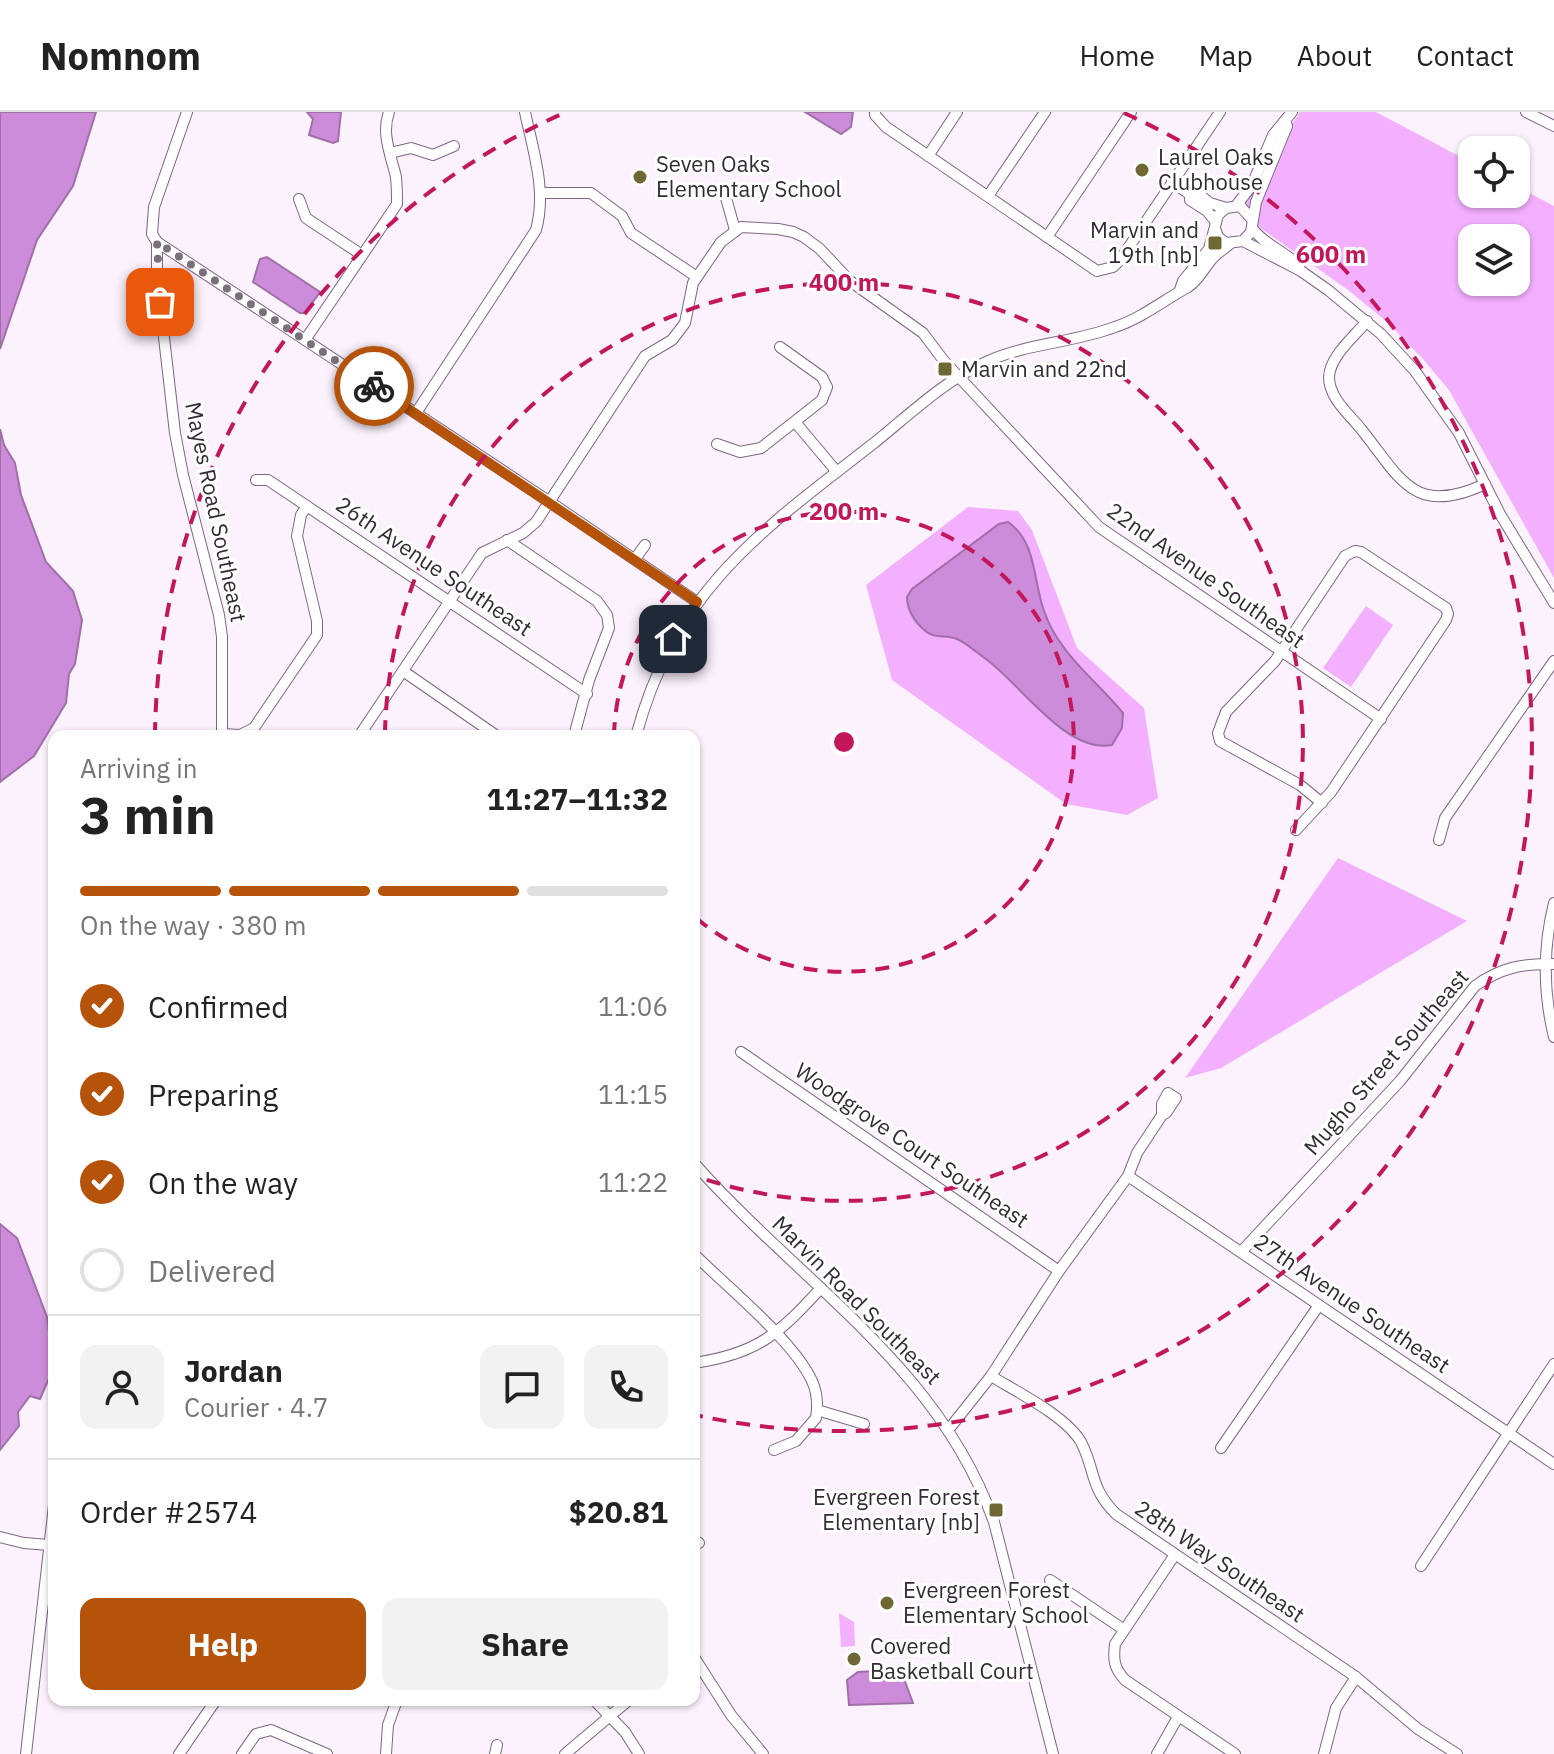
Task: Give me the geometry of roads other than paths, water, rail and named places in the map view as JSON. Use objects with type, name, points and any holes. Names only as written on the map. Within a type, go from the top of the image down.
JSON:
[{"type":"street","name":"Mayes Road Southeast","points":[[187,112],[151,219],[152,234],[157,242],[160,302],[175,433],[222,632],[222,730]]},
{"type":"street","points":[[305,340],[397,204],[397,181],[385,122],[389,112]]},
{"type":"street","points":[[416,413],[536,230],[542,208],[541,193],[525,112]]},
{"type":"street","points":[[875,112],[886,127],[1097,271],[1113,267],[1220,112]]},
{"type":"street","points":[[928,156],[957,112]]},
{"type":"street","points":[[988,196],[1045,112]]},
{"type":"street","points":[[1047,237],[1131,112]]},
{"type":"street","points":[[1526,112],[1539,115],[1554,126]]},
{"type":"street","points":[[1180,290],[1183,281],[1204,258],[1218,215],[1231,207],[1252,185],[1273,135],[1288,116]]},
{"type":"street","points":[[1243,241],[1287,126],[1288,116]]},
{"type":"street","points":[[390,153],[411,148],[433,155],[454,146]]},
{"type":"street","points":[[1172,182],[1191,195]]},
{"type":"street","points":[[541,193],[591,193],[622,216],[631,233],[697,277]]},
{"type":"street","points":[[1191,195],[1197,193],[1210,203],[1247,211],[1263,242],[1292,259],[1301,271]]},
{"type":"street","points":[[1191,195],[1190,200],[1207,211],[1218,237],[1230,244]]},
{"type":"street","points":[[363,730],[482,553],[523,533],[536,522],[645,356],[672,340],[685,323],[693,283],[721,242],[735,230],[726,198]]},
{"type":"street","points":[[299,199],[306,218],[362,255]]},
{"type":"street","name":"22nd Avenue Southeast","points":[[735,230],[741,227],[793,232],[820,249],[850,281],[923,333],[1033,459],[1099,527],[1381,719]]},
{"type":"street","points":[[638,730],[658,670],[673,639],[697,602],[735,556],[837,472],[959,377],[1007,354],[1114,328],[1152,310],[1189,287],[1230,244],[1243,241],[1301,271],[1367,321],[1398,352],[1459,433],[1520,548],[1554,603]]},
{"type":"street","points":[[157,242],[697,602]]},
{"type":"street","points":[[1367,321],[1332,364],[1329,380],[1335,397],[1396,476],[1413,489],[1447,496],[1485,484]]},
{"type":"street","points":[[717,444],[740,452],[761,448],[822,400],[827,387],[822,377],[780,347]]},
{"type":"street","points":[[795,422],[837,472]]},
{"type":"street","name":"26th Avenue Southeast","points":[[256,480],[268,480],[587,694]]},
{"type":"street","points":[[250,730],[317,635],[317,621],[297,536],[301,515],[307,506]]},
{"type":"street","points":[[507,540],[597,601],[607,615],[609,628],[589,680],[576,730]]},
{"type":"street","points":[[635,559],[645,545]]},
{"type":"street","points":[[1296,830],[1322,803],[1381,719],[1448,614],[1446,608],[1355,551],[1345,556],[1262,676],[1226,712],[1218,737],[1220,741],[1300,785],[1322,803]]},
{"type":"street","points":[[1439,840],[1445,818],[1554,661]]},
{"type":"street","points":[[403,671],[488,730]]},
{"type":"street","points":[[1554,903],[1546,990],[1554,1037]]},
{"type":"street","name":"Mugho Street Southeast","points":[[1241,1252],[1400,1081],[1475,986],[1508,968],[1550,963]]},
{"type":"street","name":"Woodgrove Court Southeast","points":[[741,1052],[1059,1271]]},
{"type":"street","points":[[949,1429],[991,1376],[1059,1271],[1128,1176],[1137,1153],[1162,1115]]},
{"type":"street","name":"Marvin Road Southeast","points":[[700,1169],[908,1375],[949,1429],[982,1489],[994,1522],[1053,1754]]},
{"type":"street","name":"27th Avenue Southeast","points":[[1128,1176],[1554,1464]]},
{"type":"street","points":[[700,1260],[775,1334],[811,1378],[816,1418],[796,1441],[774,1450]]},
{"type":"street","points":[[700,1362],[738,1354],[775,1334],[821,1288]]},
{"type":"street","points":[[1221,1448],[1319,1305]]},
{"type":"street","points":[[1421,1566],[1554,1364]]},
{"type":"street","name":"28th Way Southeast","points":[[991,1376],[1062,1422],[1080,1440],[1095,1488],[1116,1514],[1356,1677],[1418,1729],[1457,1754]]},
{"type":"street","points":[[817,1410],[864,1424]]},
{"type":"street","points":[[0,1537],[48,1545]]},
{"type":"street","points":[[26,1754],[48,1554]]},
{"type":"street","points":[[1174,1556],[1115,1644],[1113,1658],[1116,1671],[1235,1754]]},
{"type":"street","points":[[1050,1580],[1123,1629]]},
{"type":"street","points":[[700,1666],[731,1715],[763,1754]]},
{"type":"street","points":[[1324,1754],[1336,1708],[1356,1677]]},
{"type":"street","points":[[179,1754],[212,1706]]},
{"type":"street","points":[[386,1754],[388,1725],[395,1706]]},
{"type":"street","points":[[600,1706],[639,1754]]},
{"type":"street","points":[[565,1754],[621,1706]]},
{"type":"street","points":[[1157,1754],[1178,1717]]},
{"type":"street","points":[[242,1754],[256,1734],[271,1730],[327,1754]]},
{"type":"place","name":"Laurel Oaks Clubhouse","points":[[1142,170]]},
{"type":"place","name":"Seven Oaks Elementary School","points":[[640,177]]},
{"type":"place","name":"Marvin and 19th [nb]","points":[[1215,243]]},
{"type":"place","name":"Marvin and 22nd","points":[[945,369]]},
{"type":"place","name":"Evergreen Forest Elementary [nb]","points":[[996,1510]]},
{"type":"place","name":"Evergreen Forest Elementary School","points":[[887,1603]]},
{"type":"place","name":"Covered Basketball Court","points":[[854,1659]]}]
